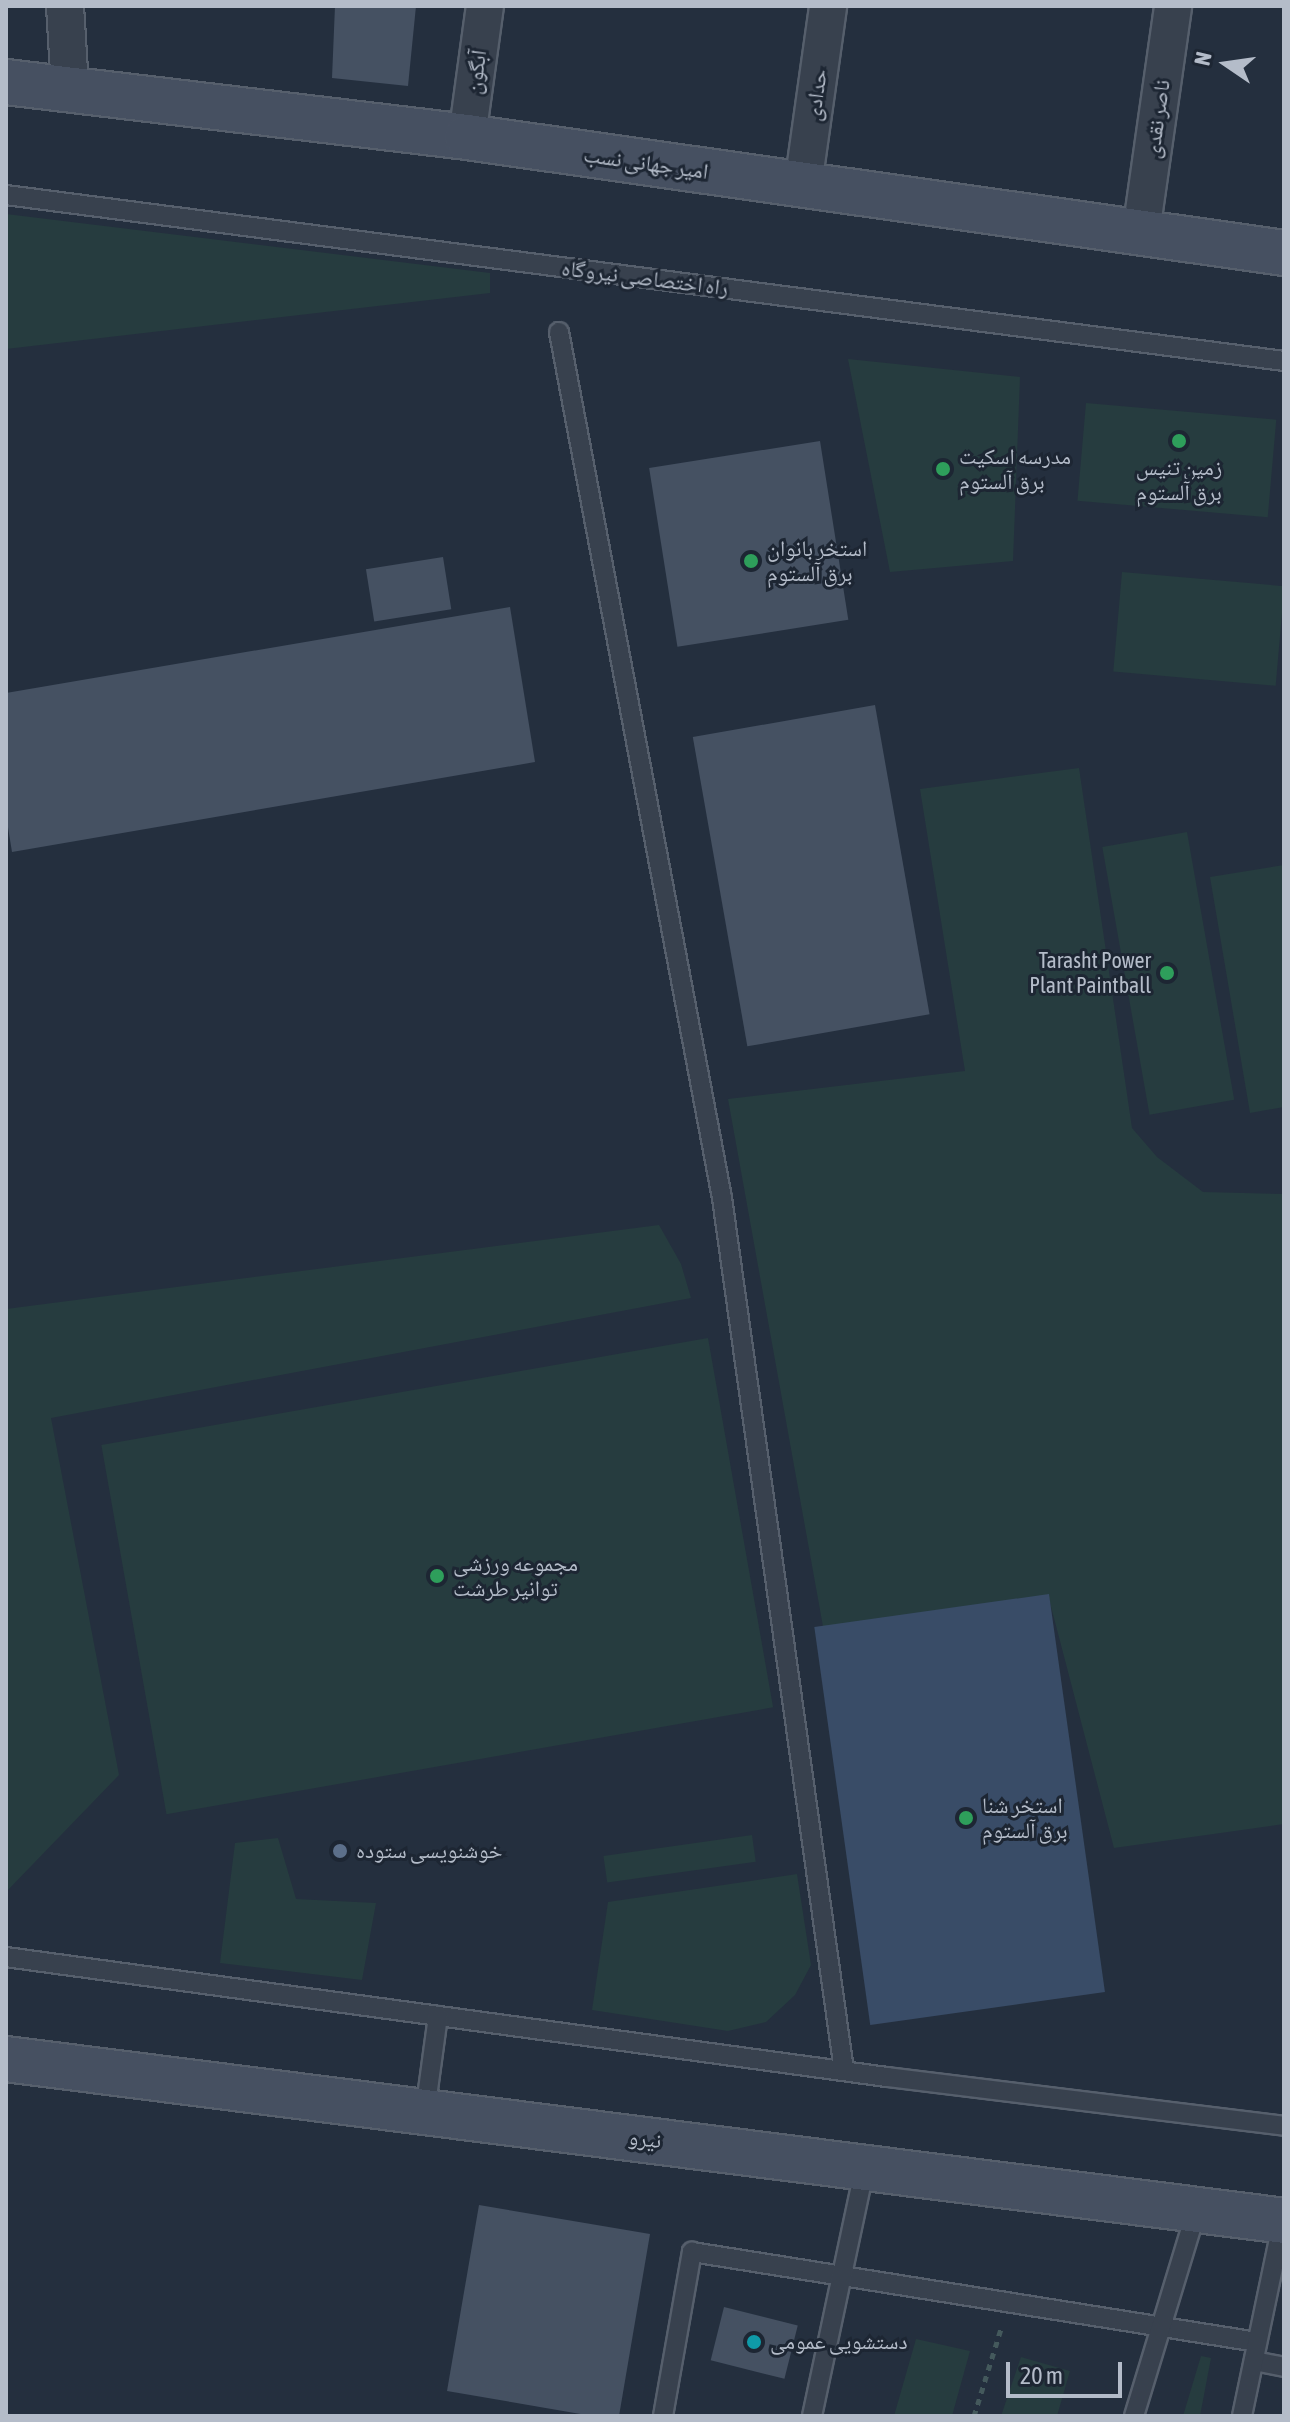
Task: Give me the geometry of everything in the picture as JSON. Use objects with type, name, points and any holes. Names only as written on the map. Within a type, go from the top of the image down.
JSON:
[{"type":"street","points":[[65,6],[70,88]]},
{"type":"street","name":"آبگون","points":[[467,137],[485,6]]},
{"type":"street","name":"حدادی","points":[[803,185],[828,6]]},
{"type":"street","name":"ناصر نقدی","points":[[1141,232],[1173,6]]},
{"type":"street","name":"امیر جهانی نسب","points":[[6,82],[467,137],[1284,253]]},
{"type":"street","name":"نیرو","points":[[6,2059],[1283,2220]]},
{"type":"lane","name":"راه اختصاصی نیروگاه","points":[[6,195],[1284,361]]},
{"type":"lane","points":[[559,332],[722,1198],[844,2070]]},
{"type":"lane","points":[[6,1957],[1284,2126]]},
{"type":"lane","points":[[425,2112],[438,2016]]},
{"type":"lane","points":[[812,2416],[865,2167]]},
{"type":"lane","points":[[1134,2416],[1197,2209]]},
{"type":"lane","points":[[1242,2416],[1283,2220]]},
{"type":"lane","points":[[663,2416],[692,2252],[1257,2342]]},
{"type":"lane","points":[[1254,2361],[1284,2367]]},
{"type":"path","points":[[974,2416],[1009,2301]]},
{"type":"green space","points":[[6,214],[490,273],[490,293],[6,349]]},
{"type":"green space","name":"مدرسه اسکیت برق آلستوم","points":[[848,359],[1020,377],[1013,561],[890,572]]},
{"type":"green space","name":"زمین تنیس برق آلستوم","points":[[1086,403],[1276,420],[1268,517],[1077,501]]},
{"type":"green space","points":[[1122,572],[1284,586],[1276,686],[1113,672]]},
{"type":"green space","points":[[1079,768],[1132,1128],[1157,1157],[1203,1192],[1284,1194],[1284,1824],[1114,1848],[1048,1595],[824,1632],[728,1099],[965,1071],[920,789]]},
{"type":"green space","name":"Tarasht Power Plant Paintball","points":[[1187,832],[1234,1100],[1150,1115],[1102,847]]},
{"type":"green space","points":[[1284,865],[1284,1107],[1250,1113],[1210,877]]},
{"type":"green space","points":[[659,1225],[681,1264],[691,1298],[51,1418],[119,1775],[6,1892],[6,1309]]},
{"type":"green space","name":"مجموعه ورزشی توانیر طرشت","points":[[708,1338],[773,1707],[166,1814],[101,1445]]},
{"type":"green space","points":[[752,1835],[756,1862],[607,1883],[603,1856]]},
{"type":"green space","points":[[278,1838],[296,1899],[376,1903],[362,1980],[220,1963],[235,1843]]},
{"type":"green space","points":[[797,1874],[811,1965],[795,1995],[766,2022],[728,2031],[592,2010],[608,1902]]},
{"type":"green space","points":[[916,2339],[970,2351],[952,2416],[894,2416]]},
{"type":"green space","points":[[1201,2356],[1211,2358],[1200,2416],[1183,2416]]},
{"type":"green space","points":[[1021,2357],[1070,2371],[1057,2416],[1001,2416]]},
{"type":"water","name":"استخر شنا برق آلستوم","points":[[1049,1594],[1105,1992],[870,2025],[814,1627]]},
{"type":"building","points":[[335,6],[416,6],[408,86],[332,78]]},
{"type":"building","name":"استخر بانوان برق آلستوم","points":[[820,441],[848,620],[677,647],[649,468]]},
{"type":"building","points":[[443,557],[451,609],[374,622],[366,569]]},
{"type":"building","points":[[510,607],[535,762],[12,852],[6,815],[6,693]]},
{"type":"building","points":[[875,705],[930,1014],[747,1046],[693,737]]},
{"type":"building","points":[[479,2205],[650,2234],[619,2416],[592,2416],[447,2391]]},
{"type":"building","name":"دستشویی عمومی","points":[[724,2307],[798,2325],[784,2379],[711,2360]]},
{"type":"place","name":"زمین تنیس برق آلستوم","points":[[1179,441]]},
{"type":"place","name":"مدرسه اسکیت برق آلستوم","points":[[943,469]]},
{"type":"place","name":"استخر بانوان برق آلستوم","points":[[751,561]]},
{"type":"place","name":"Tarasht Power Plant Paintball","points":[[1167,973]]},
{"type":"place","name":"مجموعه ورزشی توانیر طرشت","points":[[437,1576]]},
{"type":"place","name":"استخر شنا برق آلستوم","points":[[966,1818]]},
{"type":"place","name":"خوشنویسی ستوده","points":[[340,1851]]},
{"type":"place","name":"دستشویی عمومی","points":[[754,2342]]}]
